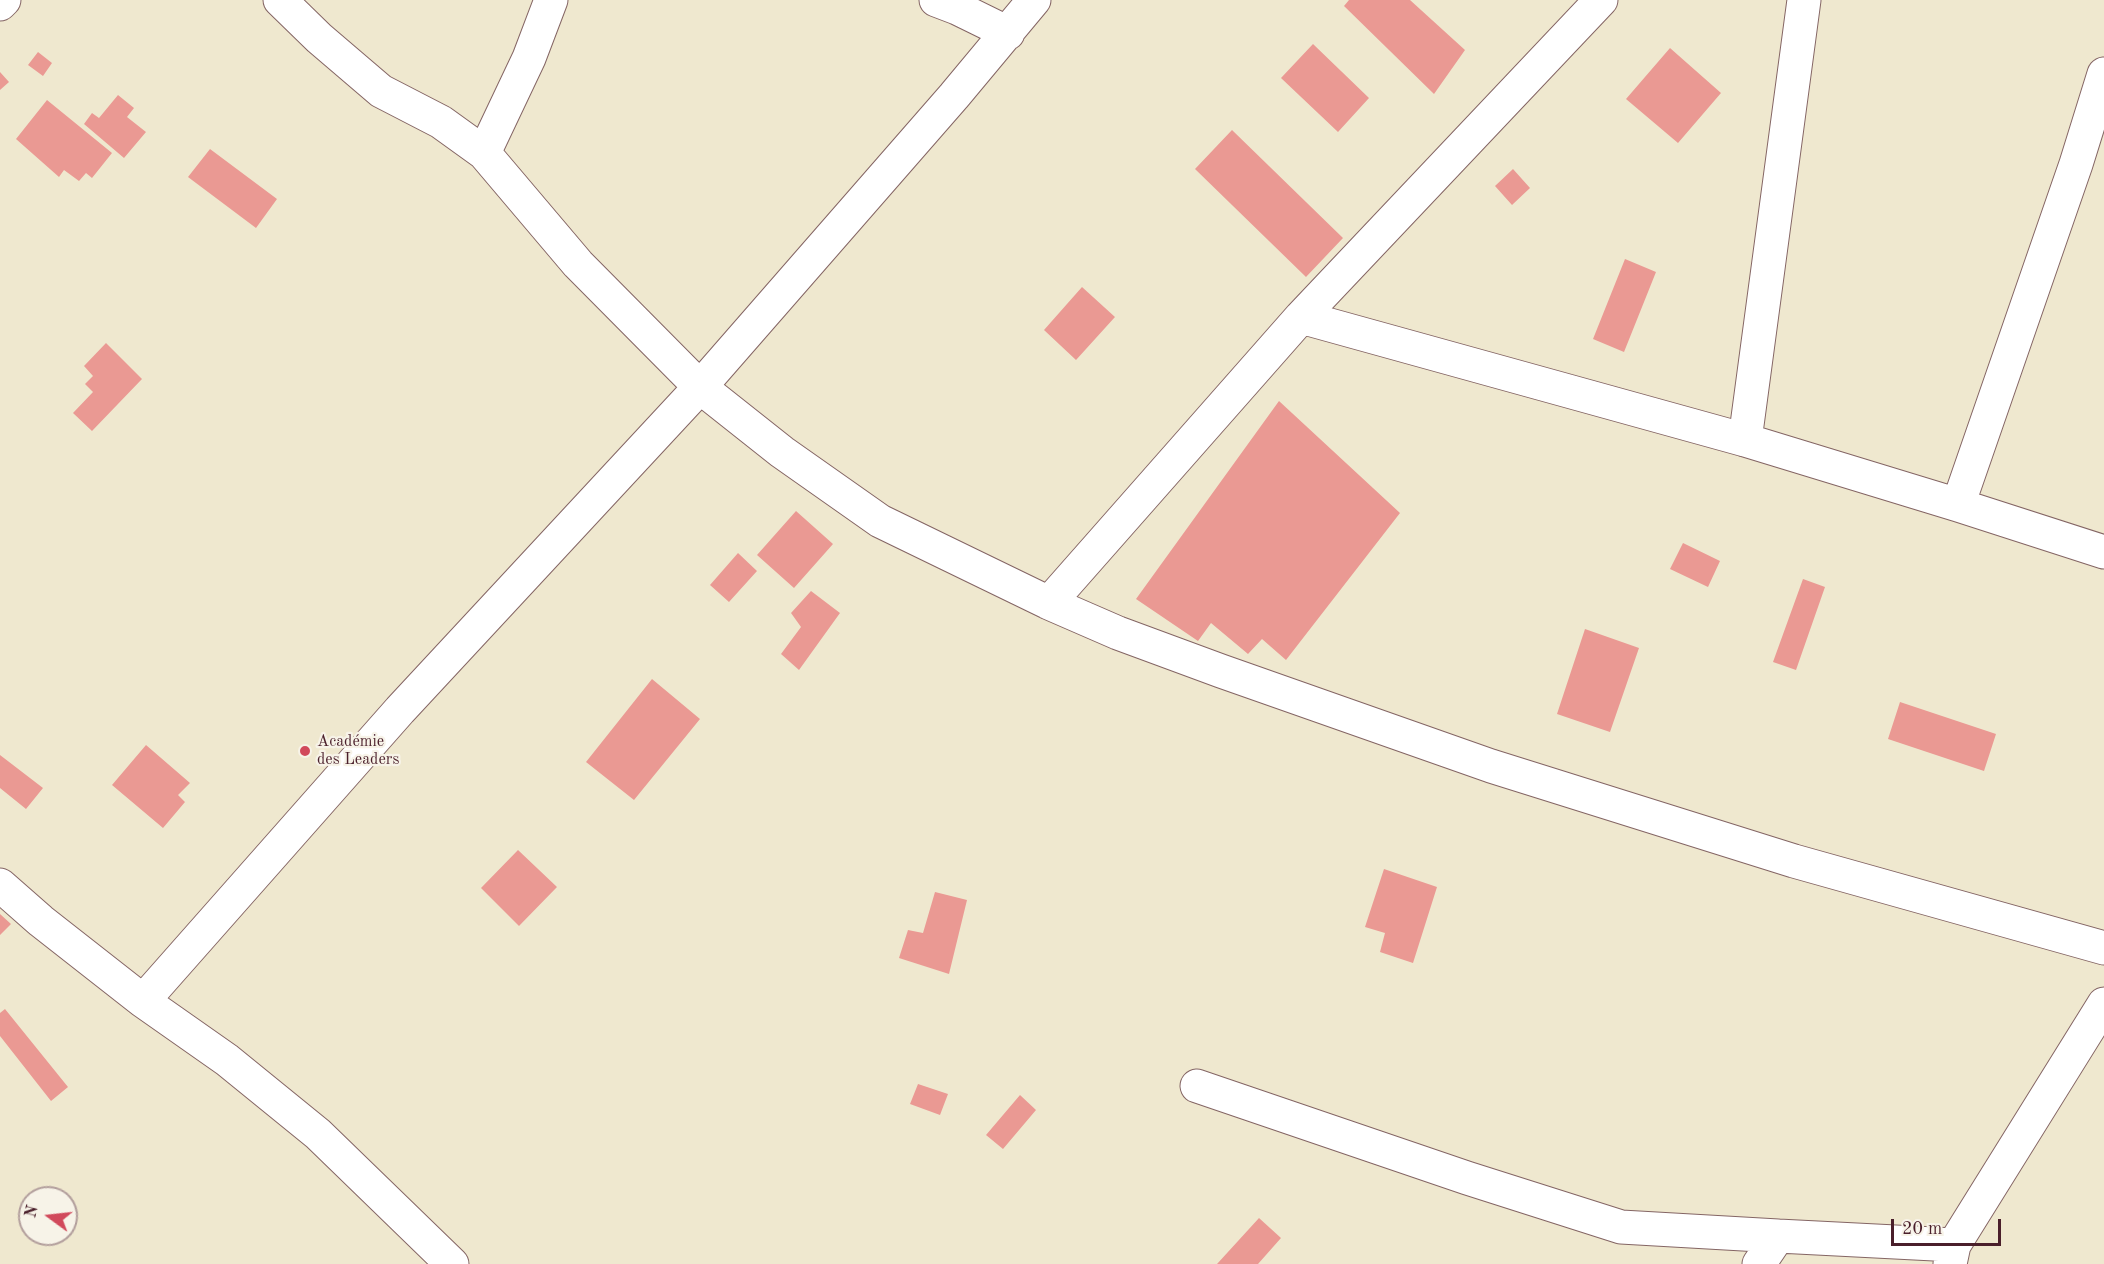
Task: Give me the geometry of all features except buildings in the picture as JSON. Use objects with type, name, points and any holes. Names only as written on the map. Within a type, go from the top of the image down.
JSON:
[{"type":"street","points":[[0,4],[4,0]]},
{"type":"street","points":[[280,0],[319,38],[381,91],[441,122],[484,153],[578,264],[700,387],[782,452],[880,521],[1049,603],[1118,633],[1210,668],[1491,766],[1794,861],[2104,948]]},
{"type":"street","points":[[484,153],[529,58],[551,0]]},
{"type":"street","points":[[936,0],[1008,33]]},
{"type":"street","points":[[143,1001],[400,710],[700,387],[1008,33],[1034,0]]},
{"type":"street","points":[[1049,603],[1301,316],[1601,0]]},
{"type":"street","points":[[1745,440],[1804,0]]},
{"type":"street","points":[[1958,505],[2076,164],[2104,74]]},
{"type":"street","points":[[1301,316],[1745,440],[2104,552]]},
{"type":"street","points":[[0,885],[41,921],[143,1001],[227,1060],[318,1134],[452,1264]]},
{"type":"street","points":[[1197,1086],[1434,1167],[1621,1227],[1778,1236],[1952,1254],[2104,1004]]},
{"type":"street","points":[[1759,1264],[1778,1236]]},
{"type":"place","name":"Académie des Leaders","points":[[305,751]]}]
